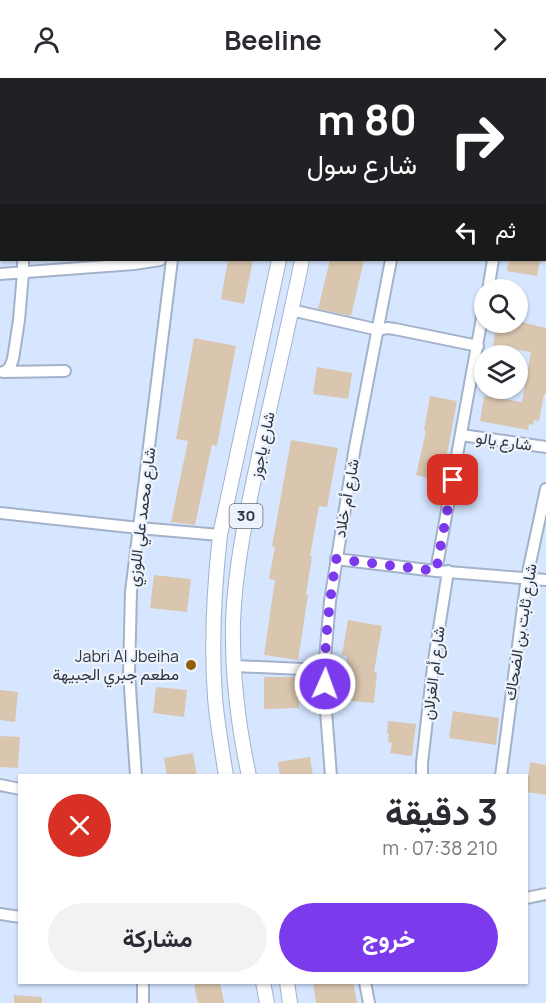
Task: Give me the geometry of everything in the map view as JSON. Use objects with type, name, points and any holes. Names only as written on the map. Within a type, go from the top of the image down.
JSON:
[{"type":"main road","name":"شارع ياجوز","points":[[226,774],[218,726],[214,672],[214,601],[220,535],[279,261]]},
{"type":"main road","name":"شارع ياجوز","points":[[249,774],[238,719],[233,622],[236,584],[245,519],[302,261]]},
{"type":"main road","points":[[287,984],[290,1003]]},
{"type":"street","points":[[2,372],[10,367],[13,359],[19,320],[23,261]]},
{"type":"street","points":[[0,274],[154,261]]},
{"type":"street","name":"شارع محمد علي اللوزي","points":[[136,774],[129,673],[131,592],[172,261]]},
{"type":"street","name":"شارع أم خلاد","points":[[331,774],[324,670],[330,601],[355,447],[391,261]]},
{"type":"street","points":[[490,279],[493,261]]},
{"type":"street","points":[[291,310],[379,330],[395,329],[474,345]]},
{"type":"street","name":"شارع يالو","points":[[442,571],[461,435],[474,367]]},
{"type":"street","points":[[2,372],[65,371]]},
{"type":"street","name":"شارع يالو","points":[[461,435],[546,447]]},
{"type":"street","name":"شارع ثابت بن الضحاك","points":[[501,774],[527,578],[546,489]]},
{"type":"street","points":[[0,513],[220,535]]},
{"type":"street","points":[[336,559],[546,580]]},
{"type":"street","name":"شارع أم الغزلان","points":[[422,774],[442,571]]},
{"type":"street","points":[[235,666],[324,670]]},
{"type":"street","points":[[0,785],[18,789]]},
{"type":"street","points":[[528,898],[546,894]]},
{"type":"street","points":[[0,914],[18,917]]},
{"type":"street","points":[[143,984],[143,1003]]},
{"type":"street","points":[[365,984],[369,1003]]},
{"type":"building","points":[[228,261],[253,261],[244,304],[221,299]]},
{"type":"building","points":[[330,261],[364,261],[351,316],[318,309]]},
{"type":"building","points":[[509,261],[540,261],[537,276],[507,271]]},
{"type":"building","points":[[528,324],[546,328],[546,394],[544,394],[539,421],[534,420],[533,425],[529,424],[528,430],[480,421],[484,399],[522,402],[523,399],[528,399],[528,369],[531,352],[528,352],[528,345],[493,345],[495,333],[528,333]]},
{"type":"building","points":[[194,338],[236,346],[217,446],[212,445],[195,525],[171,522],[188,441],[176,439]]},
{"type":"building","points":[[317,367],[352,373],[348,399],[313,394]]},
{"type":"building","points":[[430,396],[457,401],[442,481],[416,475],[426,431],[424,430]]},
{"type":"building","points":[[291,440],[338,448],[327,507],[319,506],[310,556],[312,557],[306,594],[308,595],[298,660],[264,655],[275,580],[269,579],[275,547],[272,546]]},
{"type":"building","points":[[154,575],[191,579],[187,612],[150,608]]},
{"type":"building","points":[[348,620],[382,626],[374,672],[377,673],[374,703],[342,700],[347,656],[342,655]]},
{"type":"building","points":[[264,677],[298,677],[299,708],[264,709]]},
{"type":"building","points":[[156,687],[187,690],[184,717],[153,713]]},
{"type":"building","points":[[0,690],[18,692],[15,722],[0,720]]},
{"type":"building","points":[[453,711],[499,718],[496,745],[449,738]]},
{"type":"building","points":[[388,721],[416,724],[412,756],[390,753],[392,743],[388,742]]},
{"type":"building","points":[[0,736],[20,737],[18,768],[0,767]]},
{"type":"building","points":[[193,753],[197,774],[167,774],[164,758]]},
{"type":"building","points":[[310,757],[313,774],[280,774],[278,762]]},
{"type":"building","points":[[530,762],[546,765],[546,795],[528,792]]},
{"type":"building","points":[[220,984],[224,1003],[198,1003],[194,985]]},
{"type":"building","points":[[313,984],[353,984],[357,1003],[316,1003]]},
{"type":"building","points":[[14,995],[42,997],[42,1003],[14,1003]]},
{"type":"place","name":"Jabri Al Jbeiha مطعم جبري الجبيهة","points":[[191,665]]},
{"type":"route","points":[[325,684],[324,670],[330,601],[336,559],[436,571],[453,480]]}]
